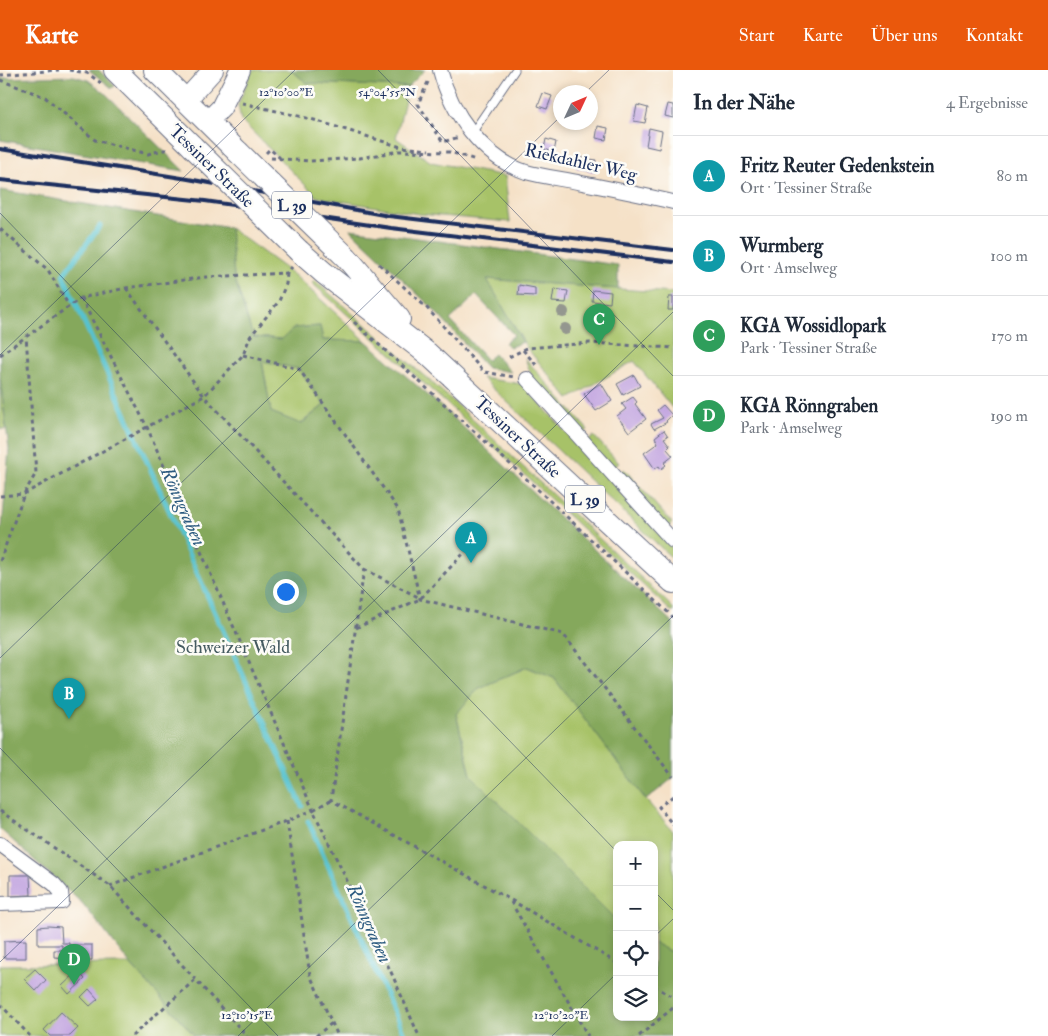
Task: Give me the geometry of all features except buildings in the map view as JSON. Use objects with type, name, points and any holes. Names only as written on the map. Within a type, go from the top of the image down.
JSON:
[{"type":"main road","name":"Tessiner Straße","points":[[155,70],[346,258],[428,354]]},
{"type":"main road","points":[[165,120],[213,70]]},
{"type":"main road","points":[[190,145],[208,121],[221,108],[240,70]]},
{"type":"main road","name":"Tessiner Straße","points":[[111,78],[165,120],[296,259],[324,273],[428,354],[673,582]]},
{"type":"street","name":"Riekdahler Weg","points":[[435,74],[444,85],[459,116],[472,133],[502,160],[525,172],[673,202]]},
{"type":"street","points":[[527,379],[673,541]]},
{"type":"street","points":[[0,844],[54,884],[61,892],[62,902],[0,904]]},
{"type":"lane","points":[[472,133],[515,70]]},
{"type":"path","points":[[0,75],[59,70]]},
{"type":"path","points":[[69,70],[111,78]]},
{"type":"path","points":[[435,74],[418,104],[442,142],[472,133]]},
{"type":"path","points":[[0,80],[45,97],[95,140],[148,154],[162,150]]},
{"type":"path","points":[[236,102],[311,119],[401,147],[450,152],[494,164],[502,160]]},
{"type":"path","points":[[266,153],[270,149],[280,158],[310,161],[360,158],[399,152],[450,152]]},
{"type":"path","points":[[0,229],[48,270],[69,306]]},
{"type":"path","points":[[0,496],[24,494],[204,396],[242,355],[250,337],[279,301],[286,284],[287,273],[296,259]]},
{"type":"path","points":[[376,261],[427,308],[484,372],[527,379]]},
{"type":"path","points":[[0,355],[81,298],[126,288],[206,277],[287,273]]},
{"type":"path","points":[[126,288],[204,396],[364,568],[420,599],[563,634],[673,777]]},
{"type":"path","points":[[81,298],[147,428],[313,810],[391,972],[419,1036]]},
{"type":"path","points":[[351,320],[532,484],[673,617]]},
{"type":"path","points":[[0,561],[24,494],[36,472],[26,336]]},
{"type":"path","points":[[509,357],[527,348],[590,343],[673,348]]},
{"type":"path","points":[[242,355],[299,369],[398,509],[420,599]]},
{"type":"path","points":[[355,628],[420,599],[466,551]]},
{"type":"path","points":[[331,800],[364,568]]},
{"type":"path","points":[[673,796],[659,808],[673,825]]},
{"type":"path","points":[[110,886],[288,821],[331,800]]},
{"type":"path","points":[[331,800],[511,900],[613,961]]},
{"type":"path","points":[[0,811],[110,886],[247,1036]]},
{"type":"path","points":[[288,821],[310,975],[338,1036]]},
{"type":"path","points":[[511,900],[588,1036]]},
{"type":"path","points":[[132,1036],[196,979]]},
{"type":"path","points":[[658,988],[673,997]]},
{"type":"path","points":[[0,1004],[30,1036]]},
{"type":"path","points":[[639,1036],[673,1008]]},
{"type":"path","points":[[316,1036],[332,1023]]},
{"type":"green space","points":[[89,70],[99,70],[115,86],[112,88]]},
{"type":"green space","points":[[252,70],[291,70],[307,83],[408,87],[396,138],[431,162],[505,176],[510,222],[419,214],[317,197],[241,120],[238,105]]},
{"type":"green space","points":[[291,70],[425,70],[408,87],[307,83]]},
{"type":"green space","points":[[74,76],[88,80],[104,92],[184,171],[0,140],[0,78]]},
{"type":"green space","name":"Schweizer Wald","points":[[0,190],[230,228],[234,277],[253,337],[282,339],[294,328],[320,326],[323,340],[366,341],[446,411],[673,623],[673,778],[646,800],[554,678],[527,667],[479,688],[456,714],[471,775],[613,917],[613,1021],[658,1021],[658,945],[673,953],[673,1036],[195,1036],[130,964],[83,904],[0,829],[0,530],[2,527],[9,449],[0,378]],"holes":[[[262,361],[299,369],[324,405],[301,424],[271,412]]]},
{"type":"green space","points":[[230,228],[293,274],[366,341],[323,340],[320,326],[294,328],[283,339],[253,337],[234,277]]},
{"type":"green space","points":[[350,229],[618,265],[618,289],[487,279],[523,342],[510,347],[505,343],[514,335],[476,295],[450,320],[487,360],[494,354],[511,372],[487,368],[429,305]]},
{"type":"green space","points":[[486,279],[673,293],[673,409],[634,361],[569,399],[527,348]]},
{"type":"green space","points":[[315,281],[453,401],[668,603],[673,608],[673,613],[484,437],[312,283]]},
{"type":"green space","points":[[525,358],[588,430],[582,434],[534,383]]},
{"type":"green space","points":[[262,360],[299,369],[324,405],[300,424],[271,412]]},
{"type":"green space","points":[[0,378],[6,429],[0,429]]},
{"type":"green space","points":[[482,378],[522,384],[673,549],[673,559]]},
{"type":"green space","points":[[594,436],[619,463],[612,468],[587,442]]},
{"type":"green space","points":[[624,469],[672,523],[666,528],[618,474]]},
{"type":"green space","points":[[527,667],[554,678],[646,800],[673,831],[673,953],[658,945],[658,841],[613,841],[613,917],[471,775],[456,714],[479,688]]},
{"type":"green space","points":[[130,964],[195,1036],[0,1036],[0,965]]},
{"type":"waterway","name":"Rönngraben","points":[[100,226],[63,275],[302,806]]},
{"type":"waterway","name":"Rönngraben","points":[[308,821],[405,1036]]},
{"type":"railway","points":[[0,149],[188,179],[389,216],[673,250]]},
{"type":"railway","points":[[0,180],[205,201],[391,228],[673,262]]},
{"type":"place","name":"KGA Wossidlopark","points":[[599,345]]},
{"type":"place","name":"Fritz Reuter Gedenkstein","points":[[471,563]]},
{"type":"place","name":"Wurmberg","points":[[69,719]]},
{"type":"place","name":"KGA Rönngraben","points":[[74,985]]}]
